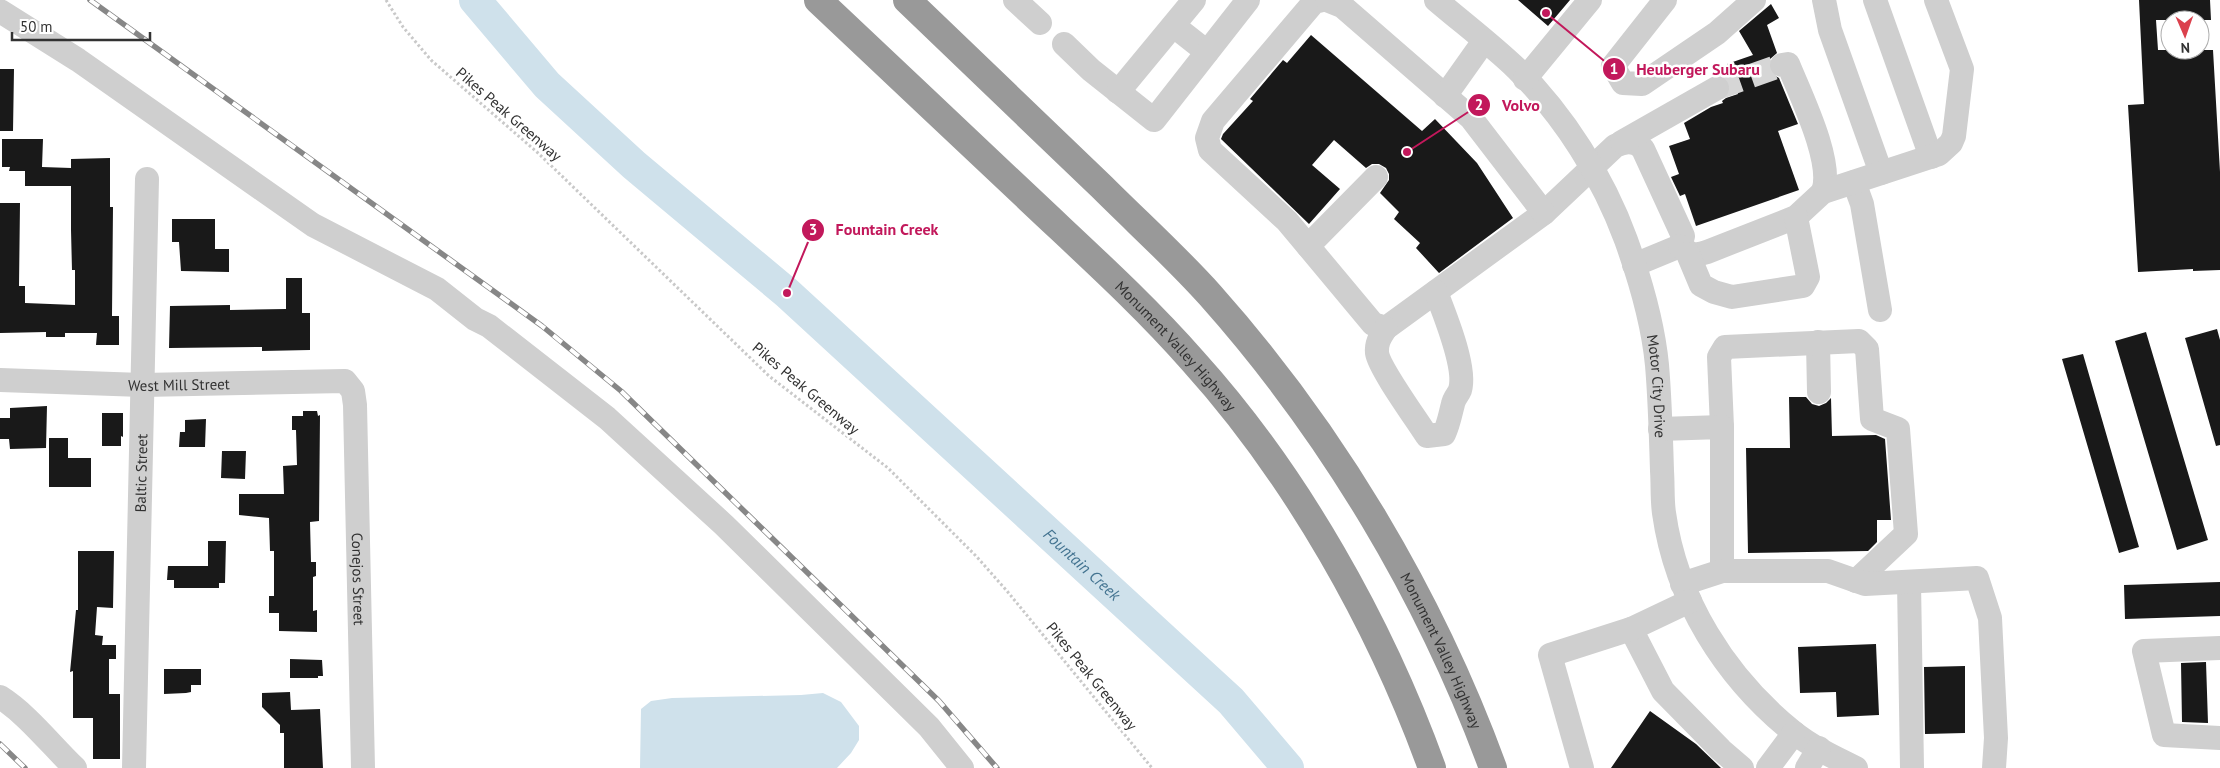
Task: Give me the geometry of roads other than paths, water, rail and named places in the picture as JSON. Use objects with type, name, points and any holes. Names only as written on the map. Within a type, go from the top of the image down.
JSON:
[{"type":"highway","name":"Monument Valley Highway","points":[[818,0],[1138,301],[1194,362],[1242,420],[1293,492],[1325,542],[1372,628],[1420,733],[1432,768]]},
{"type":"highway","name":"Monument Valley Highway","points":[[907,0],[1179,262],[1234,324],[1286,389],[1337,463],[1398,560],[1448,656],[1472,711],[1493,768]]},
{"type":"street","points":[[1016,0],[1040,23]]},
{"type":"street","points":[[1118,92],[1194,0]]},
{"type":"street","points":[[1064,44],[1118,92],[1154,120],[1248,0]]},
{"type":"street","points":[[1322,0],[1314,2],[1214,121],[1207,138],[1210,150],[1287,221],[1373,324],[1386,328]]},
{"type":"street","points":[[1327,0],[1342,6],[1471,118],[1544,213]]},
{"type":"street","name":"Motor City Drive","points":[[1436,0],[1461,10],[1484,41],[1525,78],[1575,141],[1592,169],[1625,237],[1651,328],[1657,363],[1664,512],[1686,593],[1702,627],[1730,668],[1761,704],[1794,733],[1856,768]]},
{"type":"street","points":[[1525,78],[1590,0]]},
{"type":"street","points":[[1665,0],[1613,66],[1623,83],[1642,84],[1717,33],[1754,0]]},
{"type":"street","points":[[1824,0],[1830,30],[1881,173]]},
{"type":"street","points":[[1875,0],[1931,157]]},
{"type":"street","points":[[1634,265],[1684,250],[1693,255],[1708,252],[1796,217],[1823,192],[1931,157],[1945,150],[1954,136],[1962,75],[1960,62],[1936,0]]},
{"type":"street","points":[[0,11],[78,60],[313,225],[437,289],[474,319],[489,326],[607,418],[724,525],[929,727],[962,768]]},
{"type":"street","points":[[1174,26],[1206,52]]},
{"type":"street","points":[[1445,96],[1484,41]]},
{"type":"street","points":[[1785,65],[1824,159],[1826,176],[1823,192]]},
{"type":"street","points":[[1436,292],[1453,339],[1460,372],[1460,389],[1453,401],[1450,420],[1444,434],[1428,436],[1390,379],[1377,354],[1378,340],[1386,328],[1544,213],[1615,146],[1717,88]]},
{"type":"street","points":[[1622,142],[1634,142],[1643,149],[1683,236],[1684,250],[1701,285],[1714,292],[1732,297],[1803,286],[1808,277],[1796,217]]},
{"type":"street","points":[[1308,246],[1376,177]]},
{"type":"street","name":"Baltic Street","points":[[134,768],[147,179]]},
{"type":"street","points":[[1854,182],[1862,204],[1880,310]]},
{"type":"street","points":[[1722,572],[1720,357],[1725,347],[1859,341],[1867,349],[1872,418],[1898,429],[1906,534],[1856,581]]},
{"type":"street","points":[[1818,342],[1819,392]]},
{"type":"street","name":"West Mill Street","points":[[0,380],[142,384],[345,381],[353,390]]},
{"type":"street","name":"Conejos Street","points":[[353,390],[363,768]]},
{"type":"street","points":[[1660,429],[1722,427]]},
{"type":"street","points":[[1582,768],[1550,654],[1631,629],[1722,572],[1828,570],[1865,584],[1977,578],[1990,618],[1996,738],[1994,768]]},
{"type":"street","points":[[1909,582],[1912,768]]},
{"type":"street","points":[[1631,629],[1663,691],[1721,750],[1742,768]]},
{"type":"street","points":[[2220,648],[2144,651],[2164,735],[2220,738]]},
{"type":"street","points":[[0,696],[18,708],[40,734],[75,768]]},
{"type":"street","points":[[1768,768],[1794,733]]},
{"type":"street","points":[[1807,768],[1819,748]]},
{"type":"waterway","name":"Fountain Creek","points":[[475,0],[547,85],[634,165],[787,293],[1231,701],[1288,768]]},
{"type":"tunnel","points":[[1717,88],[1782,65]]},
{"type":"railway","points":[[90,0],[542,326],[621,391],[939,701],[997,768]]},
{"type":"railway","points":[[0,744],[25,768]]},
{"type":"place","name":"Heuberger Subaru","points":[[1546,13]]},
{"type":"place","name":"Volvo","points":[[1407,152]]},
{"type":"place","name":"Fountain Creek","points":[[787,293]]}]
